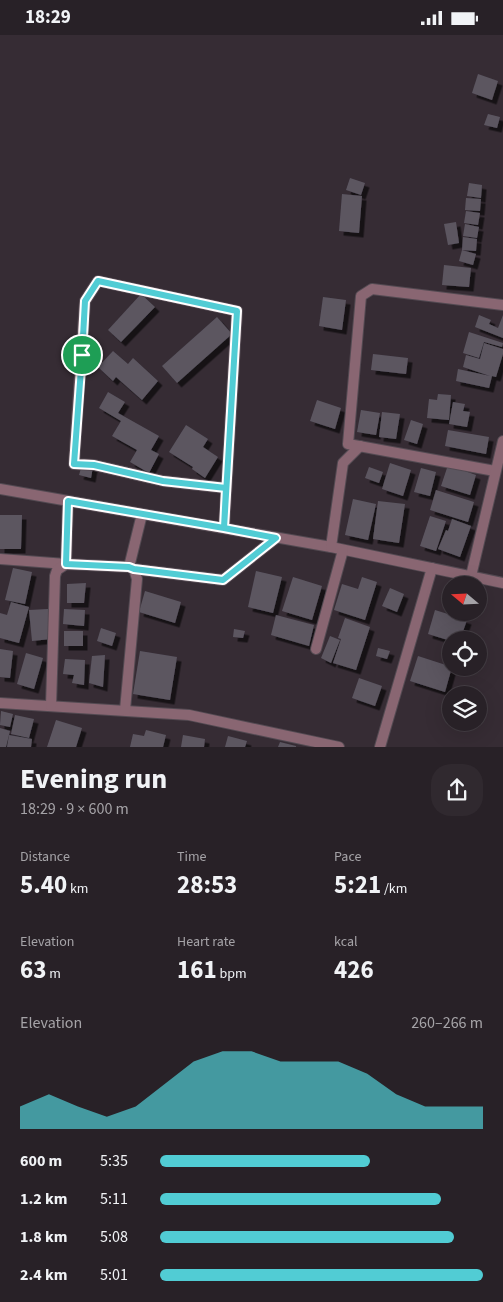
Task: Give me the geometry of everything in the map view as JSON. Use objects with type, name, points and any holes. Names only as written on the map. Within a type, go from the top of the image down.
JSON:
[{"type":"street","points":[[224,528],[237,311],[98,281],[85,301],[74,464],[94,465],[163,481],[226,488]]},
{"type":"street","points":[[495,471],[348,444],[361,296],[372,289],[503,305]]},
{"type":"street","points":[[0,489],[331,547],[471,576],[503,441]]},
{"type":"street","points":[[331,547],[343,463],[360,446]]},
{"type":"street","points":[[66,564],[68,501]]},
{"type":"street","points":[[125,711],[137,579],[132,568],[142,514]]},
{"type":"street","points":[[0,559],[132,568],[223,580],[276,538]]},
{"type":"street","points":[[316,649],[343,550]]},
{"type":"street","points":[[51,706],[55,576],[57,571],[66,564]]},
{"type":"street","points":[[380,747],[432,568]]},
{"type":"street","points":[[488,580],[503,583]]},
{"type":"street","points":[[0,703],[188,715],[339,747]]},
{"type":"building","points":[[478,74],[498,81],[492,100],[472,93]]},
{"type":"building","points":[[488,114],[500,117],[497,128],[484,125]]},
{"type":"building","points":[[350,178],[365,183],[361,195],[346,190]]},
{"type":"building","points":[[469,183],[482,185],[481,198],[467,196]]},
{"type":"building","points":[[342,194],[362,196],[359,233],[339,231]]},
{"type":"building","points":[[466,198],[481,199],[480,211],[465,210]]},
{"type":"building","points":[[466,211],[480,213],[478,225],[464,223]]},
{"type":"building","points":[[456,222],[459,243],[448,245],[444,224]]},
{"type":"building","points":[[465,224],[479,227],[477,238],[463,236]]},
{"type":"building","points":[[463,237],[477,239],[476,251],[462,250]]},
{"type":"building","points":[[462,250],[476,254],[473,265],[459,261]]},
{"type":"building","points":[[444,265],[471,268],[469,287],[442,285]]},
{"type":"building","points":[[141,294],[155,307],[121,342],[108,330]]},
{"type":"building","points":[[323,297],[346,300],[342,330],[319,326]]},
{"type":"building","points":[[479,315],[491,320],[489,324],[498,328],[503,315],[503,338],[475,327]]},
{"type":"building","points":[[217,317],[232,334],[177,383],[162,366]]},
{"type":"building","points":[[469,332],[503,343],[502,347],[484,342],[479,358],[463,353]]},
{"type":"building","points":[[484,343],[503,349],[496,377],[492,376],[489,388],[456,381],[458,369],[490,376],[463,367],[466,355],[480,359]]},
{"type":"building","points":[[113,351],[128,364],[133,358],[158,381],[142,400],[116,377],[113,381],[98,367]]},
{"type":"building","points":[[373,354],[408,358],[406,374],[371,370]]},
{"type":"building","points":[[108,392],[125,402],[118,413],[159,436],[151,450],[159,454],[149,473],[130,462],[137,450],[112,436],[121,421],[99,408]]},
{"type":"building","points":[[438,394],[451,395],[449,420],[427,418],[429,399],[437,400]]},
{"type":"building","points":[[317,400],[341,408],[335,429],[310,421]]},
{"type":"building","points":[[453,402],[465,404],[463,411],[470,412],[467,427],[449,424]]},
{"type":"building","points":[[361,410],[380,413],[376,435],[357,432]]},
{"type":"building","points":[[382,412],[400,414],[396,439],[379,437]]},
{"type":"building","points":[[411,420],[423,424],[417,444],[404,440]]},
{"type":"building","points":[[186,425],[208,439],[203,447],[218,457],[205,478],[192,469],[193,467],[169,452]]},
{"type":"building","points":[[448,430],[489,437],[486,454],[445,446]]},
{"type":"building","points":[[390,463],[411,470],[403,496],[382,489]]},
{"type":"building","points":[[82,465],[93,467],[91,478],[79,475]]},
{"type":"building","points":[[448,465],[476,475],[470,495],[441,486]]},
{"type":"building","points":[[369,467],[383,472],[379,483],[365,478]]},
{"type":"building","points":[[421,468],[436,472],[430,496],[414,492]]},
{"type":"building","points":[[436,490],[474,502],[468,522],[430,510]]},
{"type":"building","points":[[353,499],[376,504],[368,540],[345,535]]},
{"type":"building","points":[[378,501],[405,504],[399,543],[373,539]]},
{"type":"building","points":[[0,515],[22,515],[21,549],[0,549]]},
{"type":"building","points":[[430,516],[446,521],[436,551],[420,546]]},
{"type":"building","points":[[452,519],[471,526],[460,557],[438,549]]},
{"type":"building","points":[[13,568],[32,572],[25,604],[5,600]]},
{"type":"building","points":[[256,571],[282,577],[273,613],[248,607]]},
{"type":"building","points":[[293,577],[322,586],[312,620],[282,611]]},
{"type":"building","points":[[362,577],[377,582],[365,620],[334,610],[342,584],[358,589]]},
{"type":"building","points":[[86,583],[84,603],[67,603],[67,584]]},
{"type":"building","points":[[390,588],[404,594],[397,612],[382,606]]},
{"type":"building","points":[[145,591],[181,602],[175,623],[139,612]]},
{"type":"building","points":[[11,602],[29,607],[19,643],[0,638],[0,613],[7,615]]},
{"type":"building","points":[[48,609],[51,639],[32,641],[29,610]]},
{"type":"building","points":[[64,609],[85,610],[84,626],[63,624]]},
{"type":"building","points":[[435,610],[442,612],[442,621],[467,621],[463,631],[442,631],[442,638],[428,634]]},
{"type":"building","points":[[276,615],[314,625],[309,646],[271,635]]},
{"type":"building","points":[[345,618],[370,627],[356,670],[333,663],[341,639],[338,638]]},
{"type":"building","points":[[101,628],[116,633],[112,646],[97,641]]},
{"type":"building","points":[[234,629],[245,631],[243,638],[233,637]]},
{"type":"building","points":[[64,631],[83,631],[83,646],[64,646]]},
{"type":"building","points":[[330,636],[340,640],[331,663],[321,658]]},
{"type":"building","points":[[378,648],[390,651],[387,659],[376,656]]},
{"type":"building","points":[[0,649],[13,651],[10,678],[0,677]]},
{"type":"building","points":[[140,651],[177,657],[170,700],[133,694]]},
{"type":"building","points":[[26,653],[43,658],[34,689],[17,684]]},
{"type":"building","points":[[105,655],[103,687],[89,683],[92,656]]},
{"type":"building","points":[[418,656],[442,664],[442,676],[449,676],[447,686],[442,686],[442,691],[410,681]]},
{"type":"building","points":[[65,659],[85,660],[84,685],[72,683],[74,675],[63,674]]},
{"type":"building","points":[[359,678],[382,686],[375,706],[352,698]]},
{"type":"building","points":[[1,711],[13,714],[10,727],[0,725]]},
{"type":"building","points":[[15,715],[34,719],[29,738],[11,734]]},
{"type":"building","points":[[56,720],[82,728],[76,747],[47,747]]},
{"type":"building","points":[[0,728],[10,731],[6,747],[0,747]]},
{"type":"building","points":[[146,730],[166,735],[163,747],[130,747],[133,734],[144,736]]},
{"type":"building","points":[[9,735],[32,739],[31,747],[7,747]]},
{"type":"building","points":[[183,735],[205,739],[204,747],[181,747]]},
{"type":"building","points":[[228,736],[247,741],[245,747],[225,747]]},
{"type":"building","points":[[280,742],[296,746],[296,747],[278,747]]},
{"type":"route","points":[[82,355],[74,464],[94,465],[163,481],[226,488],[224,528],[68,501],[66,564],[129,567],[223,580],[276,538],[224,528],[237,311],[98,281],[85,301],[82,355]]}]
